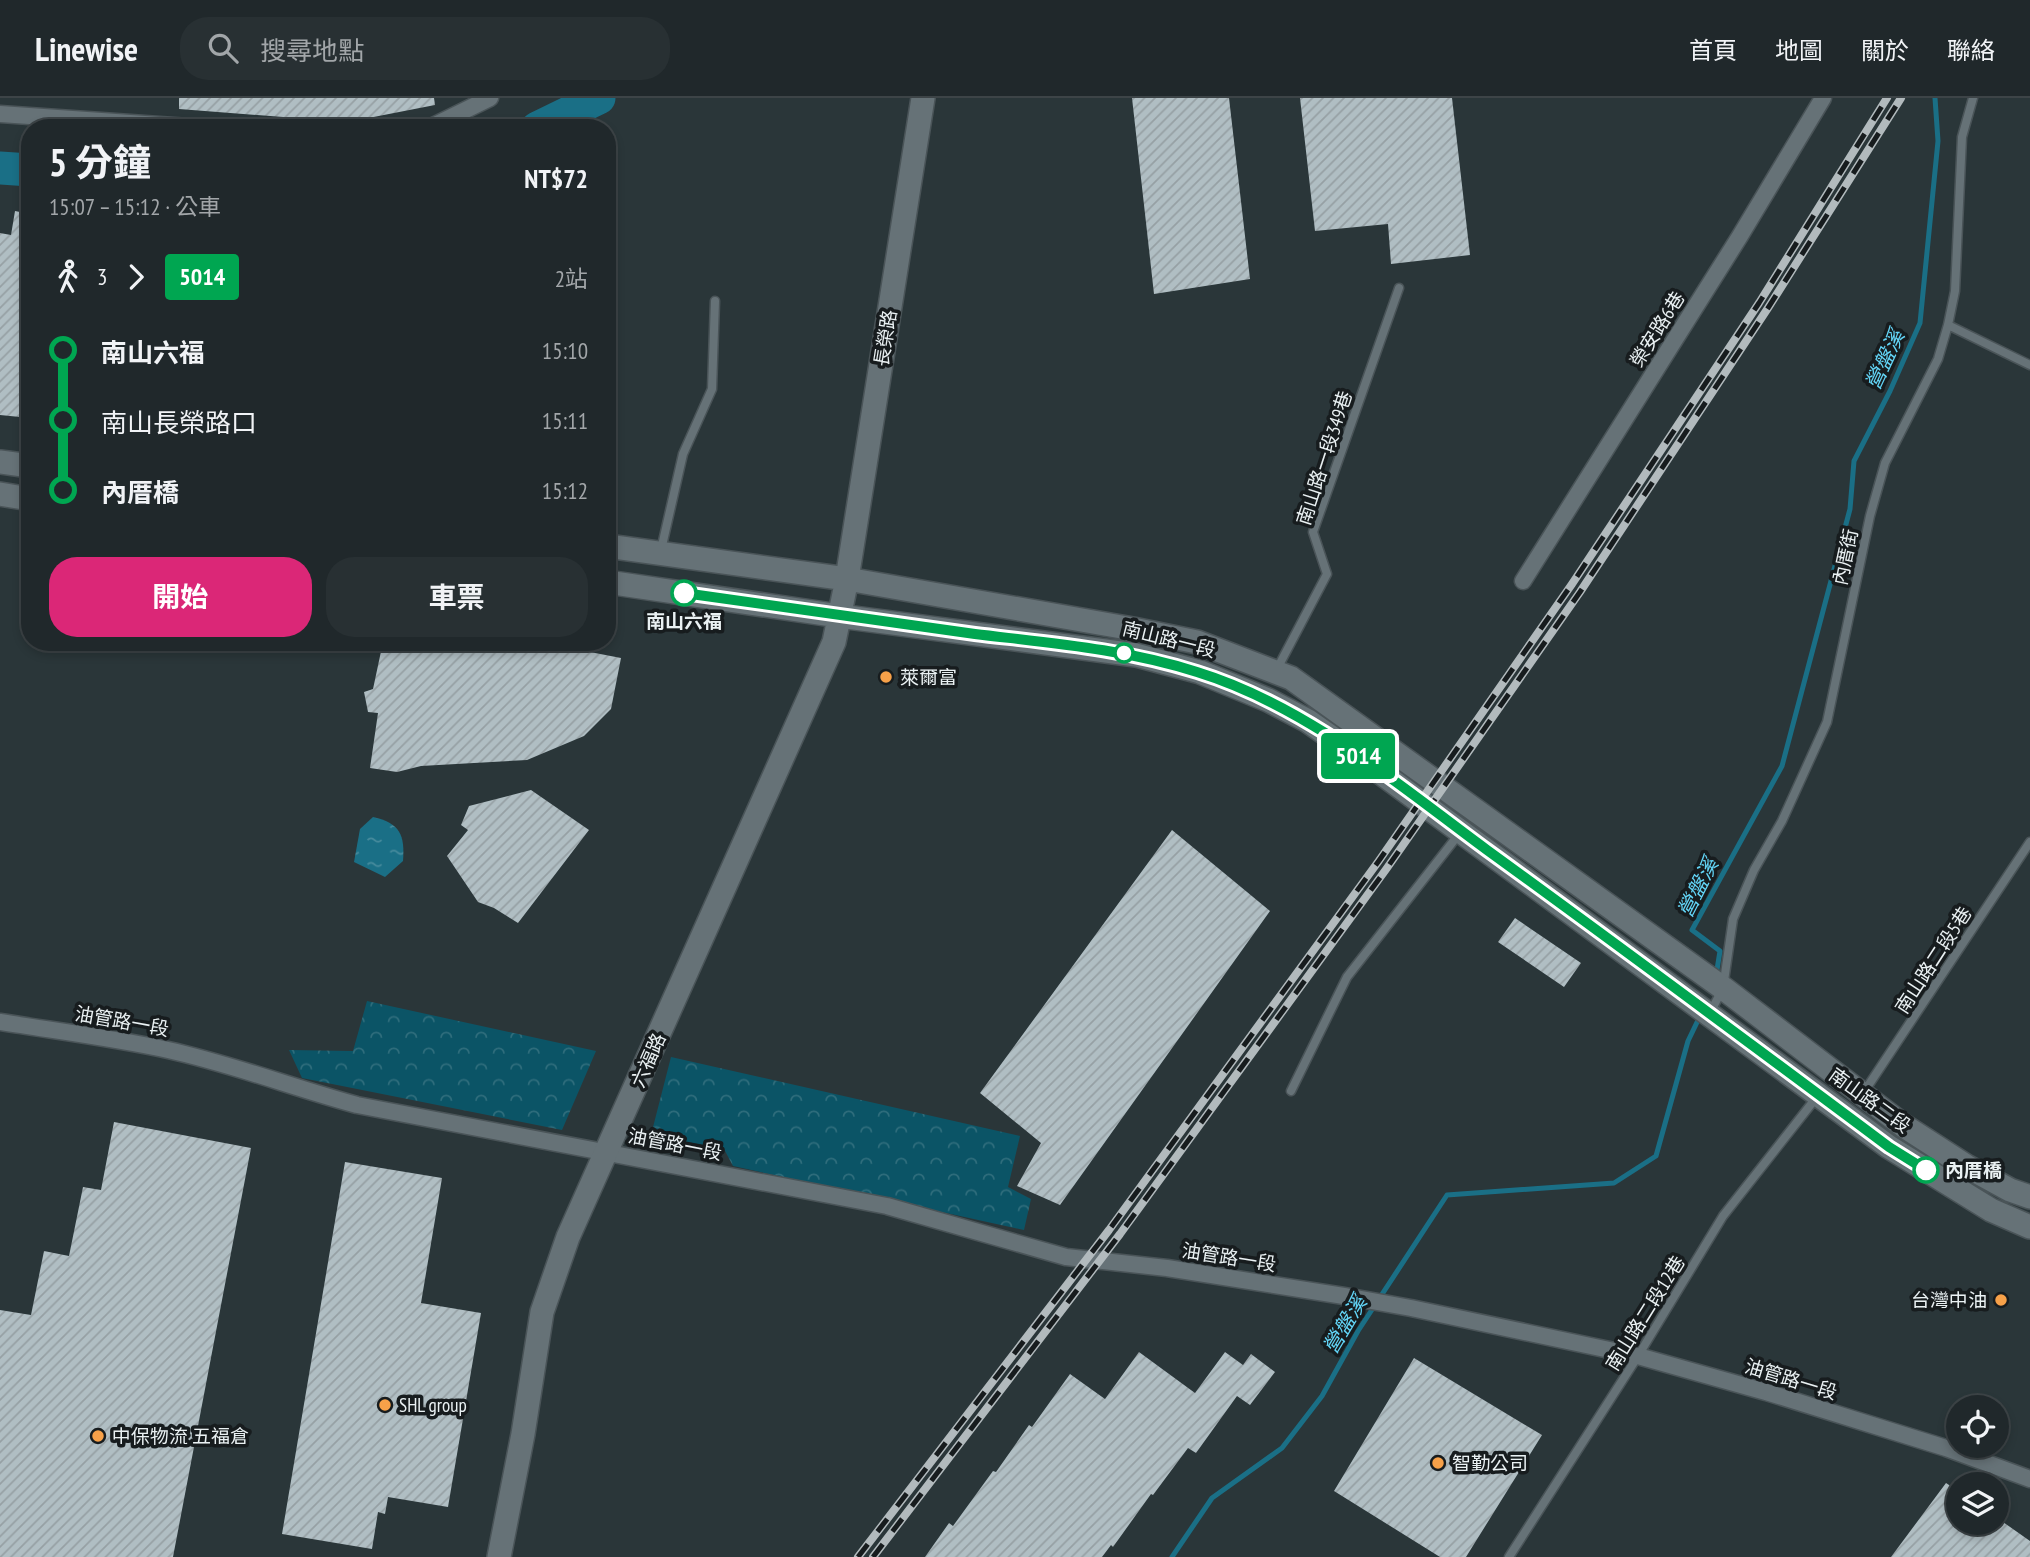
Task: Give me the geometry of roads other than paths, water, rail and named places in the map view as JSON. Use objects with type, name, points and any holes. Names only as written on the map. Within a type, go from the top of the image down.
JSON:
[{"type":"street","points":[[447,119],[490,98]]},
{"type":"street","name":"長榮路","points":[[847,579],[923,98]]},
{"type":"street","name":"榮安路6巷","points":[[1523,581],[1733,247],[1823,98]]},
{"type":"street","points":[[0,114],[72,119]]},
{"type":"street","points":[[0,462],[21,465]]},
{"type":"street","points":[[0,494],[21,498]]},
{"type":"street","name":"南山路一段","points":[[616,547],[847,579],[1133,628],[1197,642],[1291,678],[1721,986]]},
{"type":"street","name":"六福路","points":[[499,1557],[523,1434],[542,1312],[568,1237],[834,642],[847,579]]},
{"type":"street","name":"南山路一段","points":[[616,583],[1136,655],[1200,672],[1268,700],[1308,721],[1708,1012]]},
{"type":"street","name":"南山路二段","points":[[1721,986],[1857,1096],[1966,1166],[2030,1198]]},
{"type":"street","name":"南山路二段","points":[[1708,1012],[1824,1095],[1889,1147],[1991,1210],[2030,1227]]},
{"type":"street","name":"油管路一段","points":[[0,1022],[167,1050],[357,1105],[887,1206],[1066,1257],[1167,1268],[1345,1296],[1638,1356],[1933,1444],[2030,1479]]},
{"type":"lane","name":"內厝街","points":[[1708,1012],[1721,986],[1733,919],[1754,870],[1782,821],[1827,722],[1870,516],[1885,463],[1938,359],[1948,325],[1955,291],[1962,137],[1973,98]]},
{"type":"lane","name":"南山路一段349巷","points":[[1275,672],[1326,574],[1313,532],[1399,288]]},
{"type":"lane","points":[[661,553],[683,454],[712,389],[715,302]]},
{"type":"lane","points":[[1948,325],[2030,365]]},
{"type":"lane","points":[[1291,1091],[1347,977],[1462,831]]},
{"type":"lane","name":"南山路二段5巷","points":[[1857,1096],[2030,842]]},
{"type":"lane","name":"南山路二段12巷","points":[[1509,1557],[1638,1356],[1723,1216],[1824,1095]]},
{"type":"water","points":[[373,817],[395,827],[402,837],[403,861],[385,877],[354,862],[360,829]]},
{"type":"waterway","points":[[556,119],[599,98]]},
{"type":"waterway","name":"營盤溪","points":[[1716,976],[1720,951],[1692,930],[1782,766],[1850,509],[1854,461],[1890,391],[1920,323],[1938,141],[1935,98]]},
{"type":"waterway","points":[[0,168],[21,169]]},
{"type":"waterway","name":"營盤溪","points":[[1172,1557],[1212,1498],[1282,1448],[1322,1396],[1358,1331],[1447,1195],[1614,1183],[1656,1156],[1688,1041],[1701,1014]]},
{"type":"railway","points":[[858,1557],[1109,1230],[1378,862],[1572,584],[1759,303],[1887,98]]},
{"type":"railway","points":[[873,1557],[1120,1234],[1387,868],[1580,592],[1768,308],[1901,98]]},
{"type":"place","name":"南山六福","points":[[684,593]]},
{"type":"place","name":"萊爾富","points":[[886,677]]},
{"type":"place","name":"內厝橋","points":[[1926,1170]]},
{"type":"place","name":"台灣中油","points":[[2001,1300]]},
{"type":"place","name":"SHL group","points":[[385,1405]]},
{"type":"place","name":"中保物流 五福倉","points":[[98,1436]]},
{"type":"place","name":"智勤公司","points":[[1438,1463]]}]
